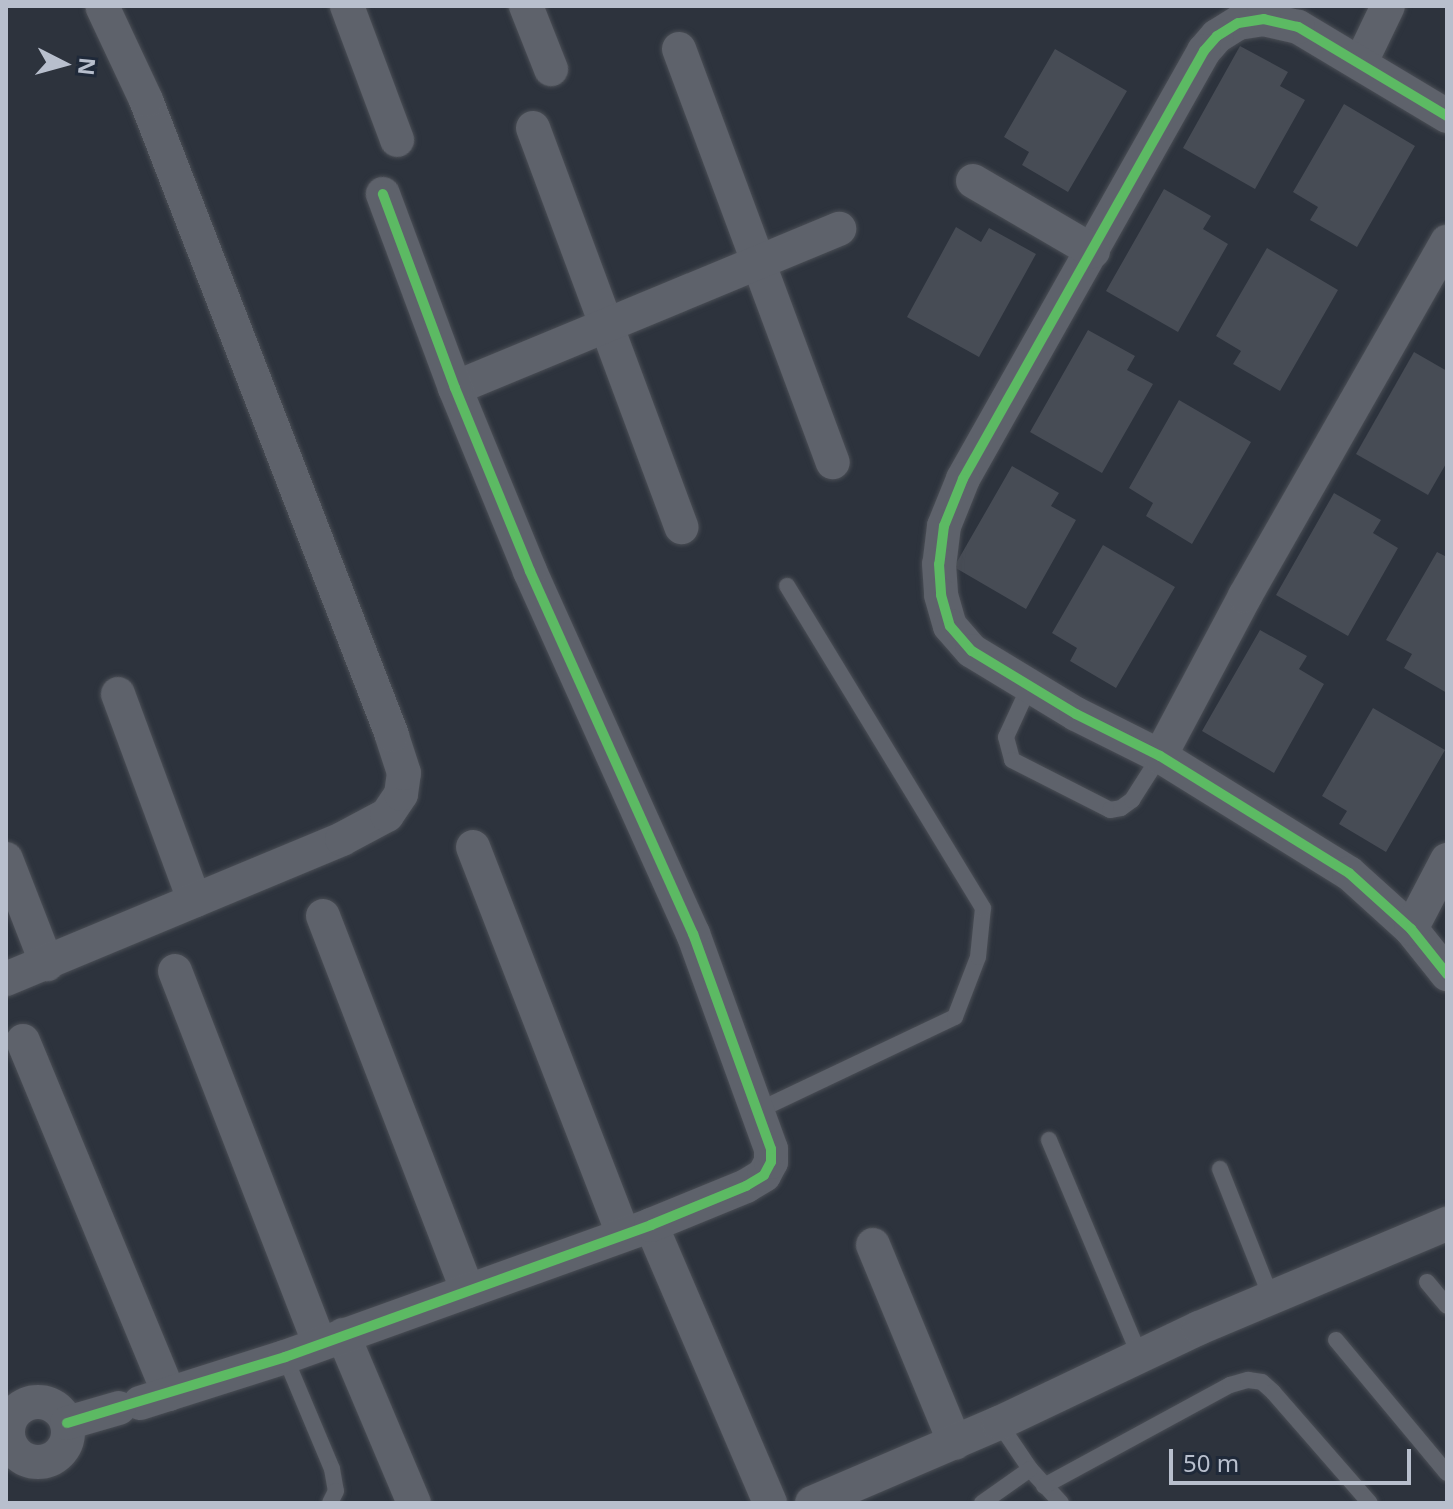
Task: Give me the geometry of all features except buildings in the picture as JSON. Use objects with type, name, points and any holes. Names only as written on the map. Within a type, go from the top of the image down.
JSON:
[{"type":"street","points":[[347,6],[397,140]]},
{"type":"street","points":[[526,6],[551,69]]},
{"type":"street","points":[[1361,62],[1388,6]]},
{"type":"street","points":[[6,979],[342,839],[387,815],[401,794],[404,773],[146,100],[105,7]]},
{"type":"street","points":[[1447,116],[1298,27],[1278,21],[1238,23],[1217,36],[1204,51],[963,479],[942,539],[939,564],[941,595],[950,626],[972,651],[1029,687],[1160,756],[1349,873],[1411,929],[1447,974]]},
{"type":"street","points":[[679,49],[833,462]]},
{"type":"street","points":[[533,128],[603,324],[681,527]]},
{"type":"street","points":[[973,181],[1093,251]]},
{"type":"street","points":[[67,1423],[285,1357],[637,1230],[746,1186],[764,1175],[771,1162],[771,1149],[693,934],[530,571],[455,388],[383,194]]},
{"type":"street","points":[[455,388],[603,324],[839,229]]},
{"type":"street","points":[[1160,756],[1245,596],[1447,242]]},
{"type":"street","points":[[118,694],[194,900]]},
{"type":"street","points":[[473,847],[637,1230],[770,1503]]},
{"type":"street","points":[[6,859],[47,964]]},
{"type":"street","points":[[1411,929],[1447,860]]},
{"type":"street","points":[[323,916],[468,1291]]},
{"type":"street","points":[[175,971],[331,1340],[414,1503]]},
{"type":"street","points":[[23,1041],[143,1402]]},
{"type":"street","points":[[812,1503],[999,1423],[1139,1354],[1447,1224]]},
{"type":"street","points":[[873,1245],[955,1443]]},
{"type":"street","points":[[12,1398],[41,1402],[62,1413],[68,1435],[59,1454],[18,1470],[7,1432],[12,1398]]},
{"type":"lane","points":[[757,1111],[955,1017],[978,957],[983,908],[787,586]]},
{"type":"lane","points":[[1029,687],[1006,737],[1012,760],[1110,810],[1121,808],[1132,800],[1160,756]]},
{"type":"lane","points":[[1049,1140],[1139,1354]]},
{"type":"lane","points":[[1220,1169],[1271,1297]]},
{"type":"lane","points":[[1427,1282],[1447,1306]]},
{"type":"lane","points":[[1336,1340],[1447,1473]]},
{"type":"lane","points":[[285,1357],[332,1469],[336,1491],[330,1503]]},
{"type":"lane","points":[[1044,1486],[1230,1385],[1248,1380],[1262,1382],[1273,1392],[1370,1503]]},
{"type":"lane","points":[[999,1423],[1030,1469],[1061,1503]]},
{"type":"lane","points":[[982,1503],[1030,1469]]},
{"type":"cycle path","points":[[1447,116],[1298,27],[1264,19],[1238,23],[1217,36],[1204,51],[963,479],[944,526],[939,564],[941,595],[950,626],[972,651],[1076,714],[1160,756],[1349,873],[1411,929],[1447,974]]},
{"type":"cycle path","points":[[67,1423],[285,1357],[651,1225],[746,1186],[764,1175],[771,1162],[771,1149],[693,934],[530,571],[455,388],[383,194]]}]
